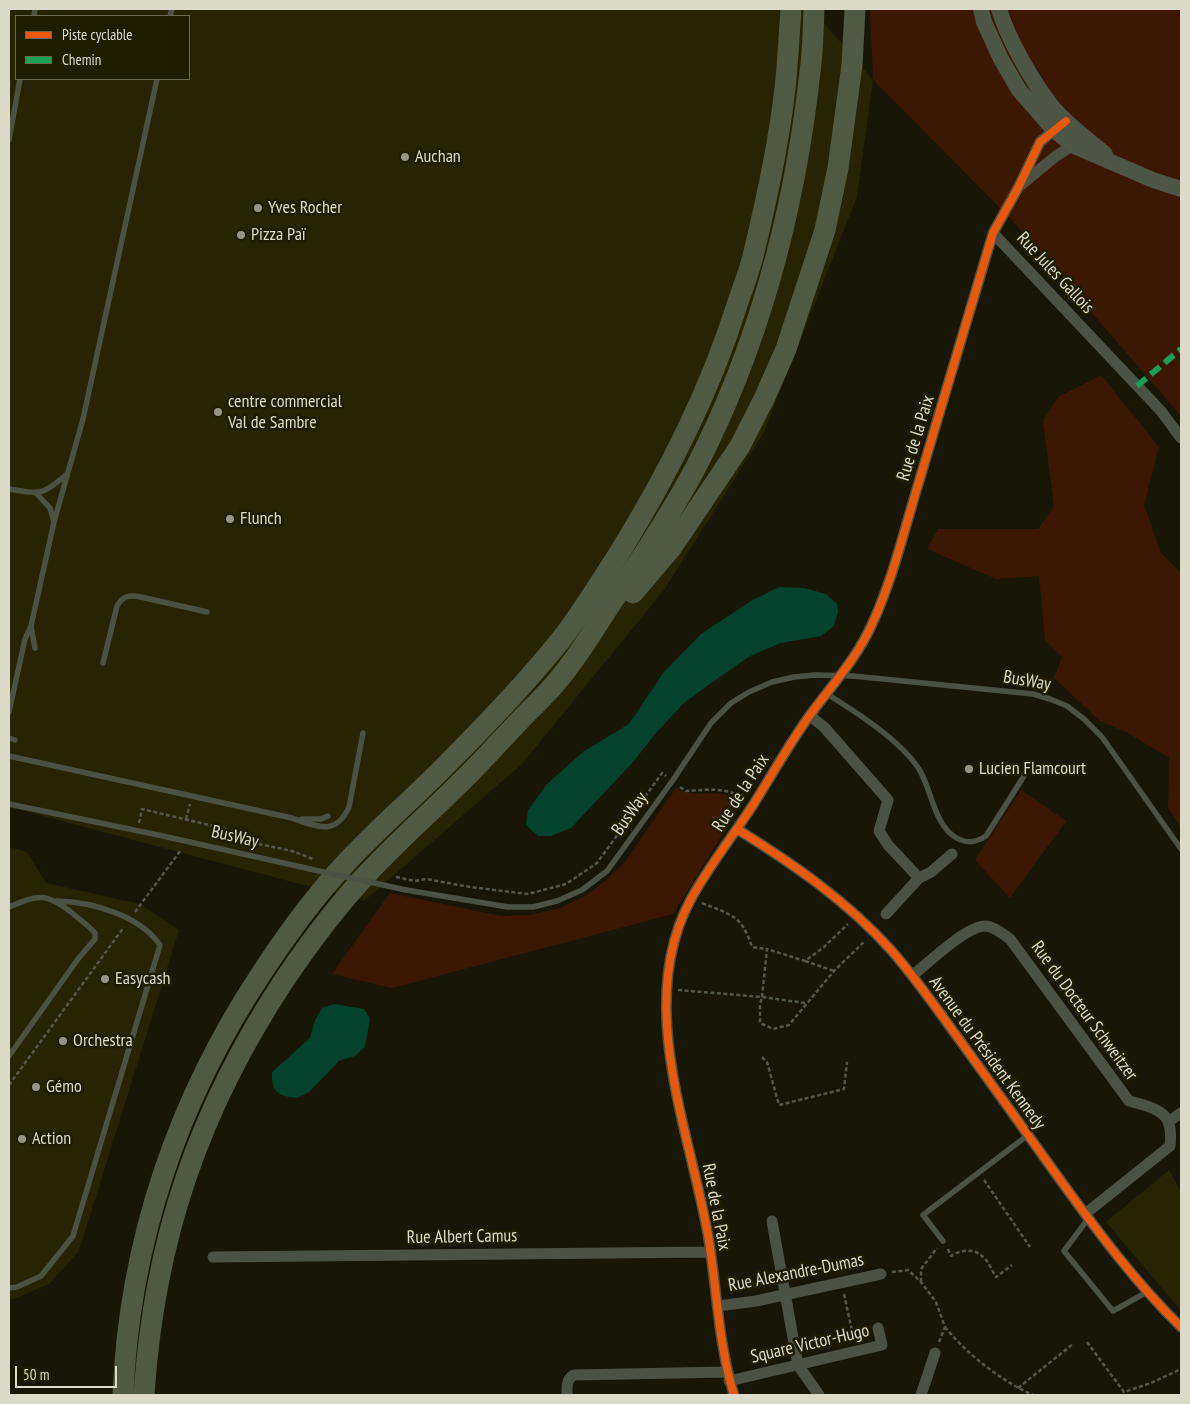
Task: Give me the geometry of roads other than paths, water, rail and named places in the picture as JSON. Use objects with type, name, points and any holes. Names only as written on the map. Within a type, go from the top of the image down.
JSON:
[{"type":"highway","points":[[123,1395],[126,1339],[145,1235],[156,1193],[203,1072],[238,1008],[274,954],[318,894],[348,860],[468,743],[561,639],[592,596],[639,522],[678,451],[705,393],[727,336],[753,256],[772,169],[785,90],[791,9]]},
{"type":"highway","points":[[563,675],[656,538],[696,467],[727,400],[750,341],[774,264],[797,165],[810,70],[814,9]]},
{"type":"highway","points":[[144,1395],[148,1344],[155,1296],[176,1206],[194,1152],[221,1089],[260,1018],[292,969],[336,909],[368,873],[410,830],[464,780],[563,675],[672,547],[740,446],[764,399],[786,349],[825,230],[838,168],[852,64],[855,9]]},
{"type":"street","points":[[981,9],[984,22],[1001,59],[1019,90],[1079,141],[1118,165],[1153,180],[1181,189]]},
{"type":"street","points":[[999,9],[1004,26],[1021,59],[1050,105],[1060,126]]},
{"type":"street","name":"Rue Jules Gallois","points":[[1060,126],[1040,142],[1018,188],[993,233],[1161,411],[1181,438]]},
{"type":"street","points":[[1018,188],[1056,156],[1079,141]]},
{"type":"street","name":"Rue de la Paix","points":[[726,1395],[728,1377],[710,1252],[667,1043],[666,988],[672,953],[679,924],[692,898],[810,716],[840,677],[873,624],[896,562],[993,233]]},
{"type":"street","points":[[810,716],[824,727],[888,800],[879,831],[888,845],[919,878]]},
{"type":"street","name":"Avenue du Président Kennedy","points":[[736,829],[793,864],[856,915],[874,933],[912,976],[1087,1216],[1147,1292],[1181,1327]]},
{"type":"street","points":[[886,914],[919,878],[931,872],[952,854]]},
{"type":"street","name":"Rue du Docteur Schweitzer","points":[[912,976],[970,931],[985,926],[998,930],[1010,939],[1128,1101],[1157,1110],[1168,1122]]},
{"type":"street","points":[[1087,1216],[1170,1146],[1171,1132],[1168,1122],[1181,1113]]},
{"type":"street","points":[[772,1221],[798,1365],[819,1395]]},
{"type":"street","name":"Rue Albert Camus","points":[[213,1257],[710,1252]]},
{"type":"street","name":"Rue Alexandre-Dumas","points":[[718,1306],[785,1295],[881,1274]]},
{"type":"street","name":"Square Victor-Hugo","points":[[567,1395],[567,1383],[570,1377],[574,1375],[728,1377],[798,1365],[882,1345],[878,1328]]},
{"type":"street","points":[[921,1395],[935,1353]]},
{"type":"street","points":[[728,1377],[734,1395]]},
{"type":"lane","points":[[9,138],[20,80]]},
{"type":"lane","points":[[9,712],[25,639],[31,626],[54,522],[83,419],[157,80]]},
{"type":"lane","points":[[9,489],[37,494],[51,489],[67,474]]},
{"type":"lane","points":[[37,494],[50,508],[54,522]]},
{"type":"lane","points":[[103,663],[117,606],[120,600],[125,597],[141,597],[207,612]]},
{"type":"lane","points":[[31,626],[35,648]]},
{"type":"lane","name":"BusWay","points":[[9,804],[406,890],[508,907],[533,907],[557,901],[582,890],[607,872],[711,723],[731,703],[749,692],[772,682],[794,677],[815,675],[853,676],[1033,694],[1067,706],[1084,719],[1102,737],[1181,849]]},
{"type":"lane","points":[[827,694],[851,709],[909,756],[919,770],[940,820],[950,833],[961,841],[979,841],[986,836],[1024,776]]},
{"type":"lane","points":[[292,818],[314,826],[327,827],[337,823],[344,817],[349,807],[363,733]]},
{"type":"lane","points":[[9,756],[292,818],[313,820],[328,816]]},
{"type":"lane","points":[[9,907],[32,897],[104,908],[148,930],[160,945],[73,1236],[41,1276],[17,1287],[9,1288]]},
{"type":"lane","points":[[9,1056],[78,959],[95,939],[95,933],[90,927],[57,901]]},
{"type":"lane","points":[[944,1241],[923,1215],[1028,1135]]},
{"type":"lane","points":[[1087,1216],[1064,1251],[1070,1259],[1112,1311],[1147,1292]]},
{"type":"place","name":"Auchan","points":[[405,157]]},
{"type":"place","name":"Yves Rocher","points":[[258,208]]},
{"type":"place","name":"Pizza Paï","points":[[241,235]]},
{"type":"place","name":"centre commercial Val de Sambre","points":[[218,412]]},
{"type":"place","name":"Flunch","points":[[230,519]]},
{"type":"place","name":"Lucien Flamcourt","points":[[969,769]]},
{"type":"place","name":"Easycash","points":[[105,979]]},
{"type":"place","name":"Orchestra","points":[[63,1041]]},
{"type":"place","name":"Gémo","points":[[36,1087]]},
{"type":"place","name":"Action","points":[[22,1139]]}]
